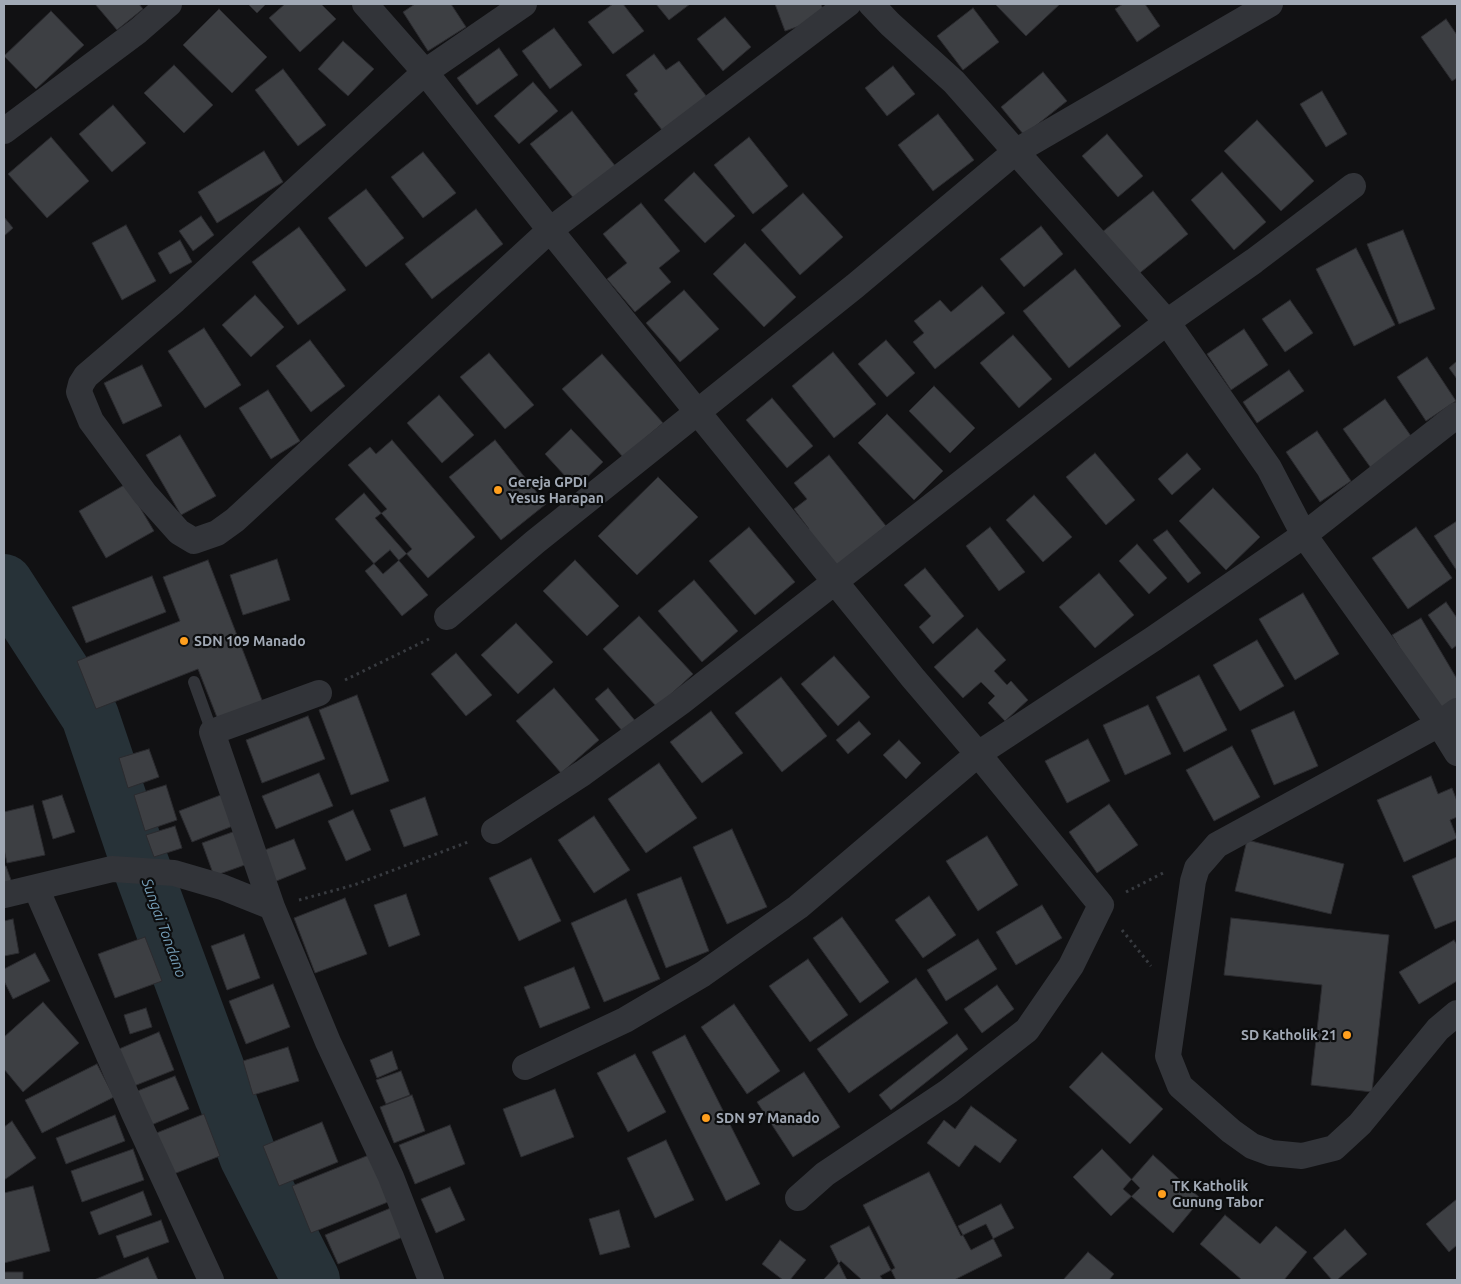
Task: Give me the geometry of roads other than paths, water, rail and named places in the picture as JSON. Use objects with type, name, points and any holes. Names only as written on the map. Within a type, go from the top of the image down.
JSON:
[{"type":"street","points":[[4,131],[138,31],[169,4]]},
{"type":"street","points":[[365,4],[425,72],[550,230],[1101,905],[1071,966],[1027,1030],[949,1091],[825,1174],[798,1198]]},
{"type":"street","points":[[524,4],[425,72],[175,300],[86,376],[79,392],[91,421],[145,494],[179,532],[194,541],[217,533],[235,520],[550,230],[848,4]]},
{"type":"street","points":[[871,4],[890,24],[954,82],[1167,322],[1269,468],[1304,535],[1448,718],[1457,753]]},
{"type":"street","points":[[447,617],[535,542],[863,280],[1015,152],[1090,106],[1270,4]]},
{"type":"street","points":[[494,831],[583,773],[666,713],[837,582],[1167,322],[1254,261],[1353,186]]},
{"type":"street","points":[[525,1067],[625,1020],[703,974],[798,907],[978,754],[1152,639],[1304,535],[1457,415]]},
{"type":"street","points":[[319,693],[212,732],[272,907],[328,1042],[391,1177],[431,1280]]},
{"type":"street","points":[[1448,718],[1216,844],[1197,868],[1193,881],[1168,1056],[1180,1086],[1210,1114],[1252,1146],[1271,1153],[1302,1156],[1334,1148],[1360,1124],[1438,1029],[1457,1013]]},
{"type":"street","points":[[4,895],[112,869],[174,873],[222,888],[272,907]]},
{"type":"street","points":[[36,888],[134,1114],[211,1280]]},
{"type":"lane","points":[[194,682],[212,732]]},
{"type":"waterway","name":"Sungai Tondano","points":[[4,583],[90,716],[137,855],[248,1156],[311,1280]]},
{"type":"place","name":"Gereja GPDI Yesus Harapan","points":[[498,490]]},
{"type":"place","name":"SDN 109 Manado","points":[[184,641]]},
{"type":"place","name":"SD Katholik 21","points":[[1347,1035]]},
{"type":"place","name":"SDN 97 Manado","points":[[706,1118]]},
{"type":"place","name":"TK Katholik Gunung Tabor","points":[[1162,1194]]}]
